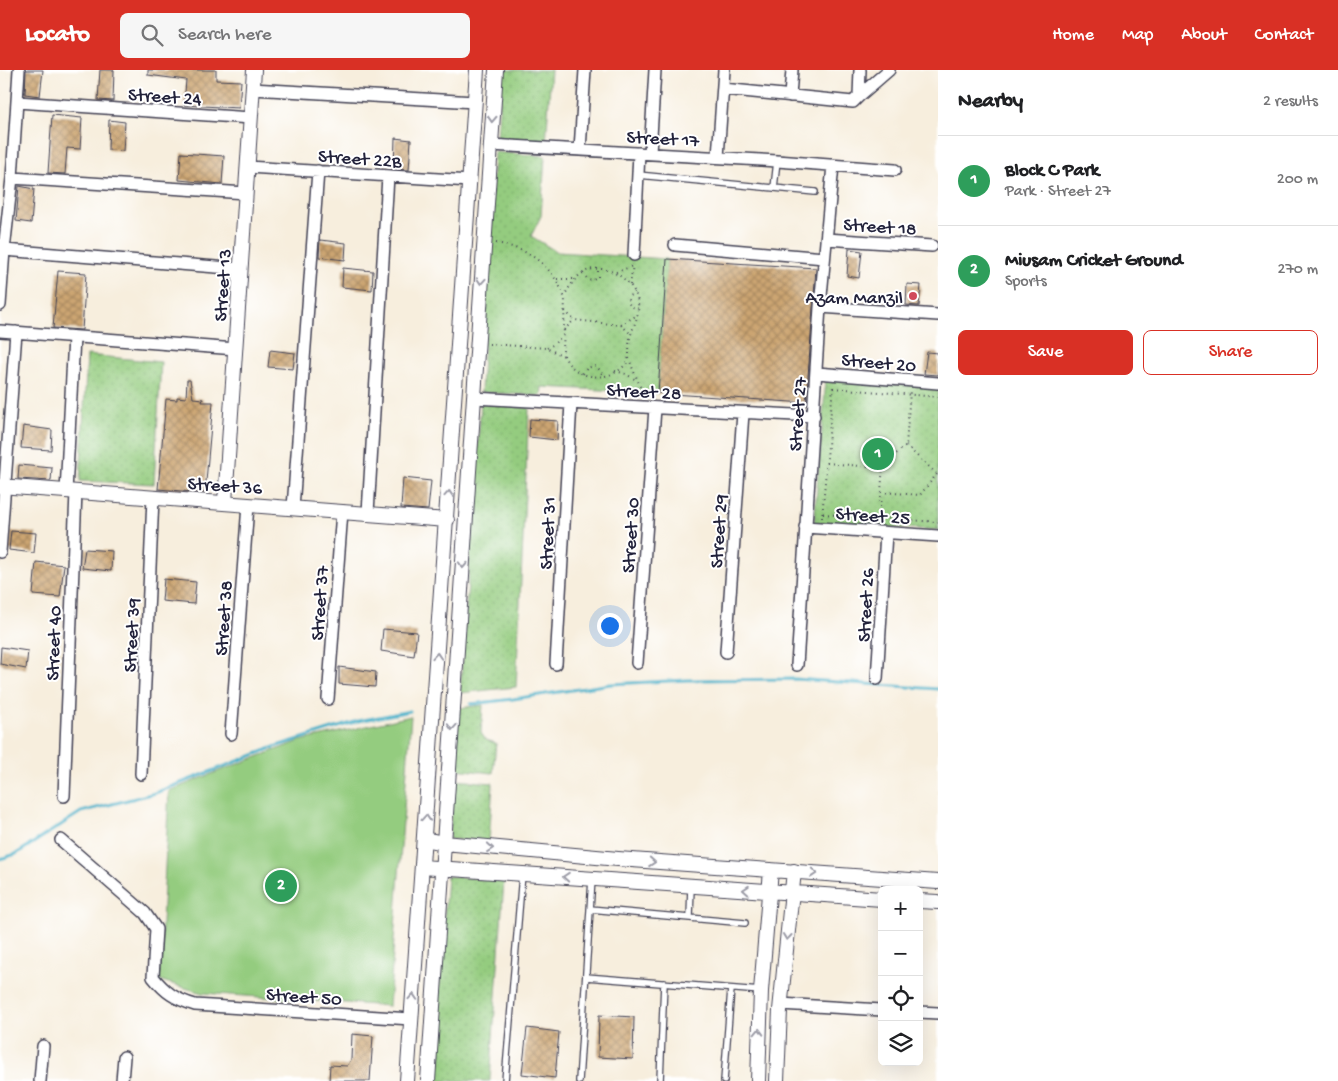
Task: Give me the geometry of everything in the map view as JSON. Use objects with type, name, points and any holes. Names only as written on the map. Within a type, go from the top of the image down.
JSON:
[{"type":"street","points":[[0,305],[12,178],[19,70]]},
{"type":"street","name":"Street 13","points":[[225,502],[254,70]]},
{"type":"street","points":[[407,1081],[477,70]]},
{"type":"street","points":[[428,1081],[496,70]]},
{"type":"street","points":[[580,150],[585,70]]},
{"type":"street","points":[[634,261],[638,176],[644,153],[655,70]]},
{"type":"street","points":[[718,157],[724,70]]},
{"type":"street","points":[[790,96],[792,70]]},
{"type":"street","points":[[859,96],[860,70]]},
{"type":"street","points":[[723,89],[853,102],[889,70]]},
{"type":"street","points":[[252,89],[475,102]]},
{"type":"street","name":"Street 24","points":[[17,102],[250,118]]},
{"type":"street","name":"Street 17","points":[[492,145],[718,157],[894,170]]},
{"type":"street","name":"Street 27","points":[[797,666],[820,307],[833,166]]},
{"type":"street","name":"Street 22B","points":[[248,167],[470,182]]},
{"type":"street","points":[[293,508],[318,172]]},
{"type":"street","points":[[368,513],[388,176]]},
{"type":"street","points":[[12,178],[246,193]]},
{"type":"street","name":"Street 18","points":[[826,239],[932,246]]},
{"type":"street","points":[[675,245],[824,258]]},
{"type":"street","points":[[465,248],[484,246]]},
{"type":"street","points":[[4,250],[241,269]]},
{"type":"street","points":[[820,307],[938,315]]},
{"type":"street","points":[[0,331],[236,348]]},
{"type":"street","points":[[0,552],[2,486],[16,332]]},
{"type":"street","name":"Street 40","points":[[64,796],[74,337]]},
{"type":"street","name":"Street 20","points":[[816,373],[938,383]]},
{"type":"street","name":"Street 28","points":[[473,398],[814,416]]},
{"type":"street","name":"Street 31","points":[[556,664],[571,403]]},
{"type":"street","name":"Street 30","points":[[637,663],[650,408]]},
{"type":"street","name":"Street 29","points":[[726,652],[742,413]]},
{"type":"street","points":[[450,469],[468,471]]},
{"type":"street","name":"Street 36","points":[[2,486],[447,520]]},
{"type":"street","name":"Street 39","points":[[141,774],[153,498]]},
{"type":"street","name":"Street 38","points":[[230,734],[248,505]]},
{"type":"street","name":"Street 37","points":[[328,699],[342,511]]},
{"type":"street","name":"Street 25","points":[[805,527],[938,536]]},
{"type":"street","name":"Street 26","points":[[877,679],[882,532]]},
{"type":"street","points":[[424,839],[444,843],[618,860],[938,882]]},
{"type":"street","name":"Street 50","points":[[61,840],[145,913],[156,930],[153,976],[162,988],[178,1000],[195,1005],[411,1019]]},
{"type":"street","points":[[422,867],[442,870],[878,899]]},
{"type":"street","points":[[758,1081],[761,991],[770,870]]},
{"type":"street","points":[[777,1081],[780,1004],[794,871]]},
{"type":"street","points":[[923,901],[938,902]]},
{"type":"street","points":[[780,1004],[878,1010]]},
{"type":"street","points":[[923,1012],[938,1013]]},
{"type":"street","points":[[40,1081],[43,1046]]},
{"type":"street","points":[[122,1081],[124,1057]]},
{"type":"lane","points":[[774,188],[777,161]]},
{"type":"lane","points":[[638,176],[815,192]]},
{"type":"lane","points":[[505,1081],[522,874]]},
{"type":"lane","points":[[579,1081],[592,879]]},
{"type":"lane","points":[[690,918],[692,886]]},
{"type":"lane","points":[[590,909],[745,923]]},
{"type":"lane","points":[[586,977],[761,991]]},
{"type":"lane","points":[[660,1081],[664,983]]},
{"type":"lane","points":[[724,1081],[731,988]]},
{"type":"path","points":[[484,246],[509,245],[523,250],[542,263],[556,279],[564,296],[564,356]]},
{"type":"path","points":[[614,273],[634,261]]},
{"type":"path","points":[[630,285],[634,261]]},
{"type":"path","points":[[477,344],[547,348],[564,356],[571,366],[583,374],[595,377],[604,376],[626,363],[638,308],[635,293],[630,285],[614,273],[598,269],[582,273],[575,279],[564,296]]},
{"type":"path","points":[[582,273],[588,280],[592,281],[598,277],[598,269]]},
{"type":"path","points":[[556,279],[575,279]]},
{"type":"path","points":[[635,293],[629,296],[628,303],[632,307],[638,308]]},
{"type":"path","points":[[565,311],[573,320],[621,325],[631,334]]},
{"type":"path","points":[[621,325],[637,315]]},
{"type":"path","points":[[564,330],[573,320]]},
{"type":"path","points":[[547,348],[564,334]]},
{"type":"path","points":[[629,356],[636,380],[650,408]]},
{"type":"path","points":[[583,374],[587,368],[592,366],[598,368],[604,376]]},
{"type":"path","points":[[615,371],[626,374],[636,380]]},
{"type":"path","points":[[821,528],[834,375]]},
{"type":"path","points":[[882,532],[879,518],[883,464],[906,446],[911,381]]},
{"type":"path","points":[[832,388],[938,397]]},
{"type":"path","points":[[881,492],[920,495],[937,474],[906,446]]},
{"type":"path","points":[[827,463],[883,468]]},
{"type":"path","points":[[822,514],[938,522]]},
{"type":"green space","points":[[502,70],[551,70],[546,143],[497,138]]},
{"type":"green space","points":[[494,152],[545,156],[541,216],[531,236],[557,252],[667,259],[658,393],[542,387],[541,396],[481,392]]},
{"type":"green space","points":[[87,355],[161,362],[154,484],[80,481]]},
{"type":"green space","points":[[826,379],[938,387],[938,530],[814,523]]},
{"type":"green space","points":[[481,403],[529,408],[516,687],[460,693]]},
{"type":"green space","points":[[483,705],[481,733],[486,740],[496,743],[493,773],[454,769],[459,708]]},
{"type":"green space","points":[[411,716],[389,1006],[202,993],[159,980],[169,791],[300,741]]},
{"type":"green space","points":[[454,780],[493,783],[489,843],[449,839]]},
{"type":"green space","points":[[447,876],[504,881],[490,1081],[433,1081]]},
{"type":"building","points":[[26,70],[43,70],[40,96],[25,94]]},
{"type":"building","points":[[100,70],[114,70],[113,101],[98,100]]},
{"type":"building","points":[[148,70],[216,70],[216,80],[241,81],[239,108],[184,105],[186,80],[148,75]]},
{"type":"building","points":[[52,115],[82,118],[80,149],[67,148],[65,174],[48,173]]},
{"type":"building","points":[[109,120],[125,122],[123,151],[108,150]]},
{"type":"building","points":[[395,138],[411,140],[409,170],[394,169]]},
{"type":"building","points":[[181,153],[224,156],[222,184],[179,180]]},
{"type":"building","points":[[19,186],[34,189],[31,223],[16,221]]},
{"type":"building","points":[[320,240],[346,243],[345,260],[319,257]]},
{"type":"building","points":[[849,249],[862,251],[859,278],[847,276]]},
{"type":"building","points":[[667,259],[816,268],[806,403],[658,393]]},
{"type":"building","points":[[343,268],[373,271],[372,290],[342,287]]},
{"type":"building","points":[[58,271],[86,273],[82,330],[53,328]]},
{"type":"building","name":"Azam Manzil","points":[[907,284],[921,285],[919,306],[906,305]]},
{"type":"building","points":[[270,350],[295,353],[293,369],[268,367]]},
{"type":"building","points":[[927,352],[938,353],[938,375],[924,374]]},
{"type":"building","points":[[187,380],[190,380],[193,398],[203,399],[202,402],[213,402],[205,493],[158,489],[166,399],[177,400],[177,397],[186,398]]},
{"type":"building","points":[[530,419],[558,421],[557,440],[529,437]]},
{"type":"building","points":[[23,426],[52,430],[51,450],[21,448]]},
{"type":"building","points":[[19,465],[52,468],[51,481],[18,479]]},
{"type":"building","points":[[403,478],[431,481],[428,510],[401,508]]},
{"type":"building","points":[[11,531],[36,533],[34,553],[9,550]]},
{"type":"building","points":[[85,549],[112,551],[111,571],[82,568]]},
{"type":"building","points":[[36,562],[64,565],[60,597],[33,595]]},
{"type":"building","points":[[164,579],[196,582],[194,604],[162,601]]},
{"type":"building","points":[[383,629],[417,632],[414,656],[381,651]]},
{"type":"building","points":[[1,647],[28,651],[26,669],[0,664]]},
{"type":"building","points":[[339,667],[376,672],[375,687],[339,684]]},
{"type":"building","points":[[599,1015],[634,1017],[633,1059],[598,1057]]},
{"type":"building","points":[[527,1028],[559,1032],[555,1078],[522,1074]]},
{"type":"building","points":[[352,1034],[373,1036],[370,1081],[329,1081],[330,1065],[347,1066],[351,1060]]},
{"type":"waterway","points":[[471,704],[611,684],[687,680],[795,679],[938,689]]},
{"type":"waterway","points":[[0,859],[16,854],[81,812],[155,793],[277,746],[358,721],[410,711]]},
{"type":"place","name":"Azam Manzil","points":[[913,296]]},
{"type":"place","name":"Block C Park","points":[[878,454]]},
{"type":"place","name":"Miusam Cricket Ground","points":[[281,886]]}]
